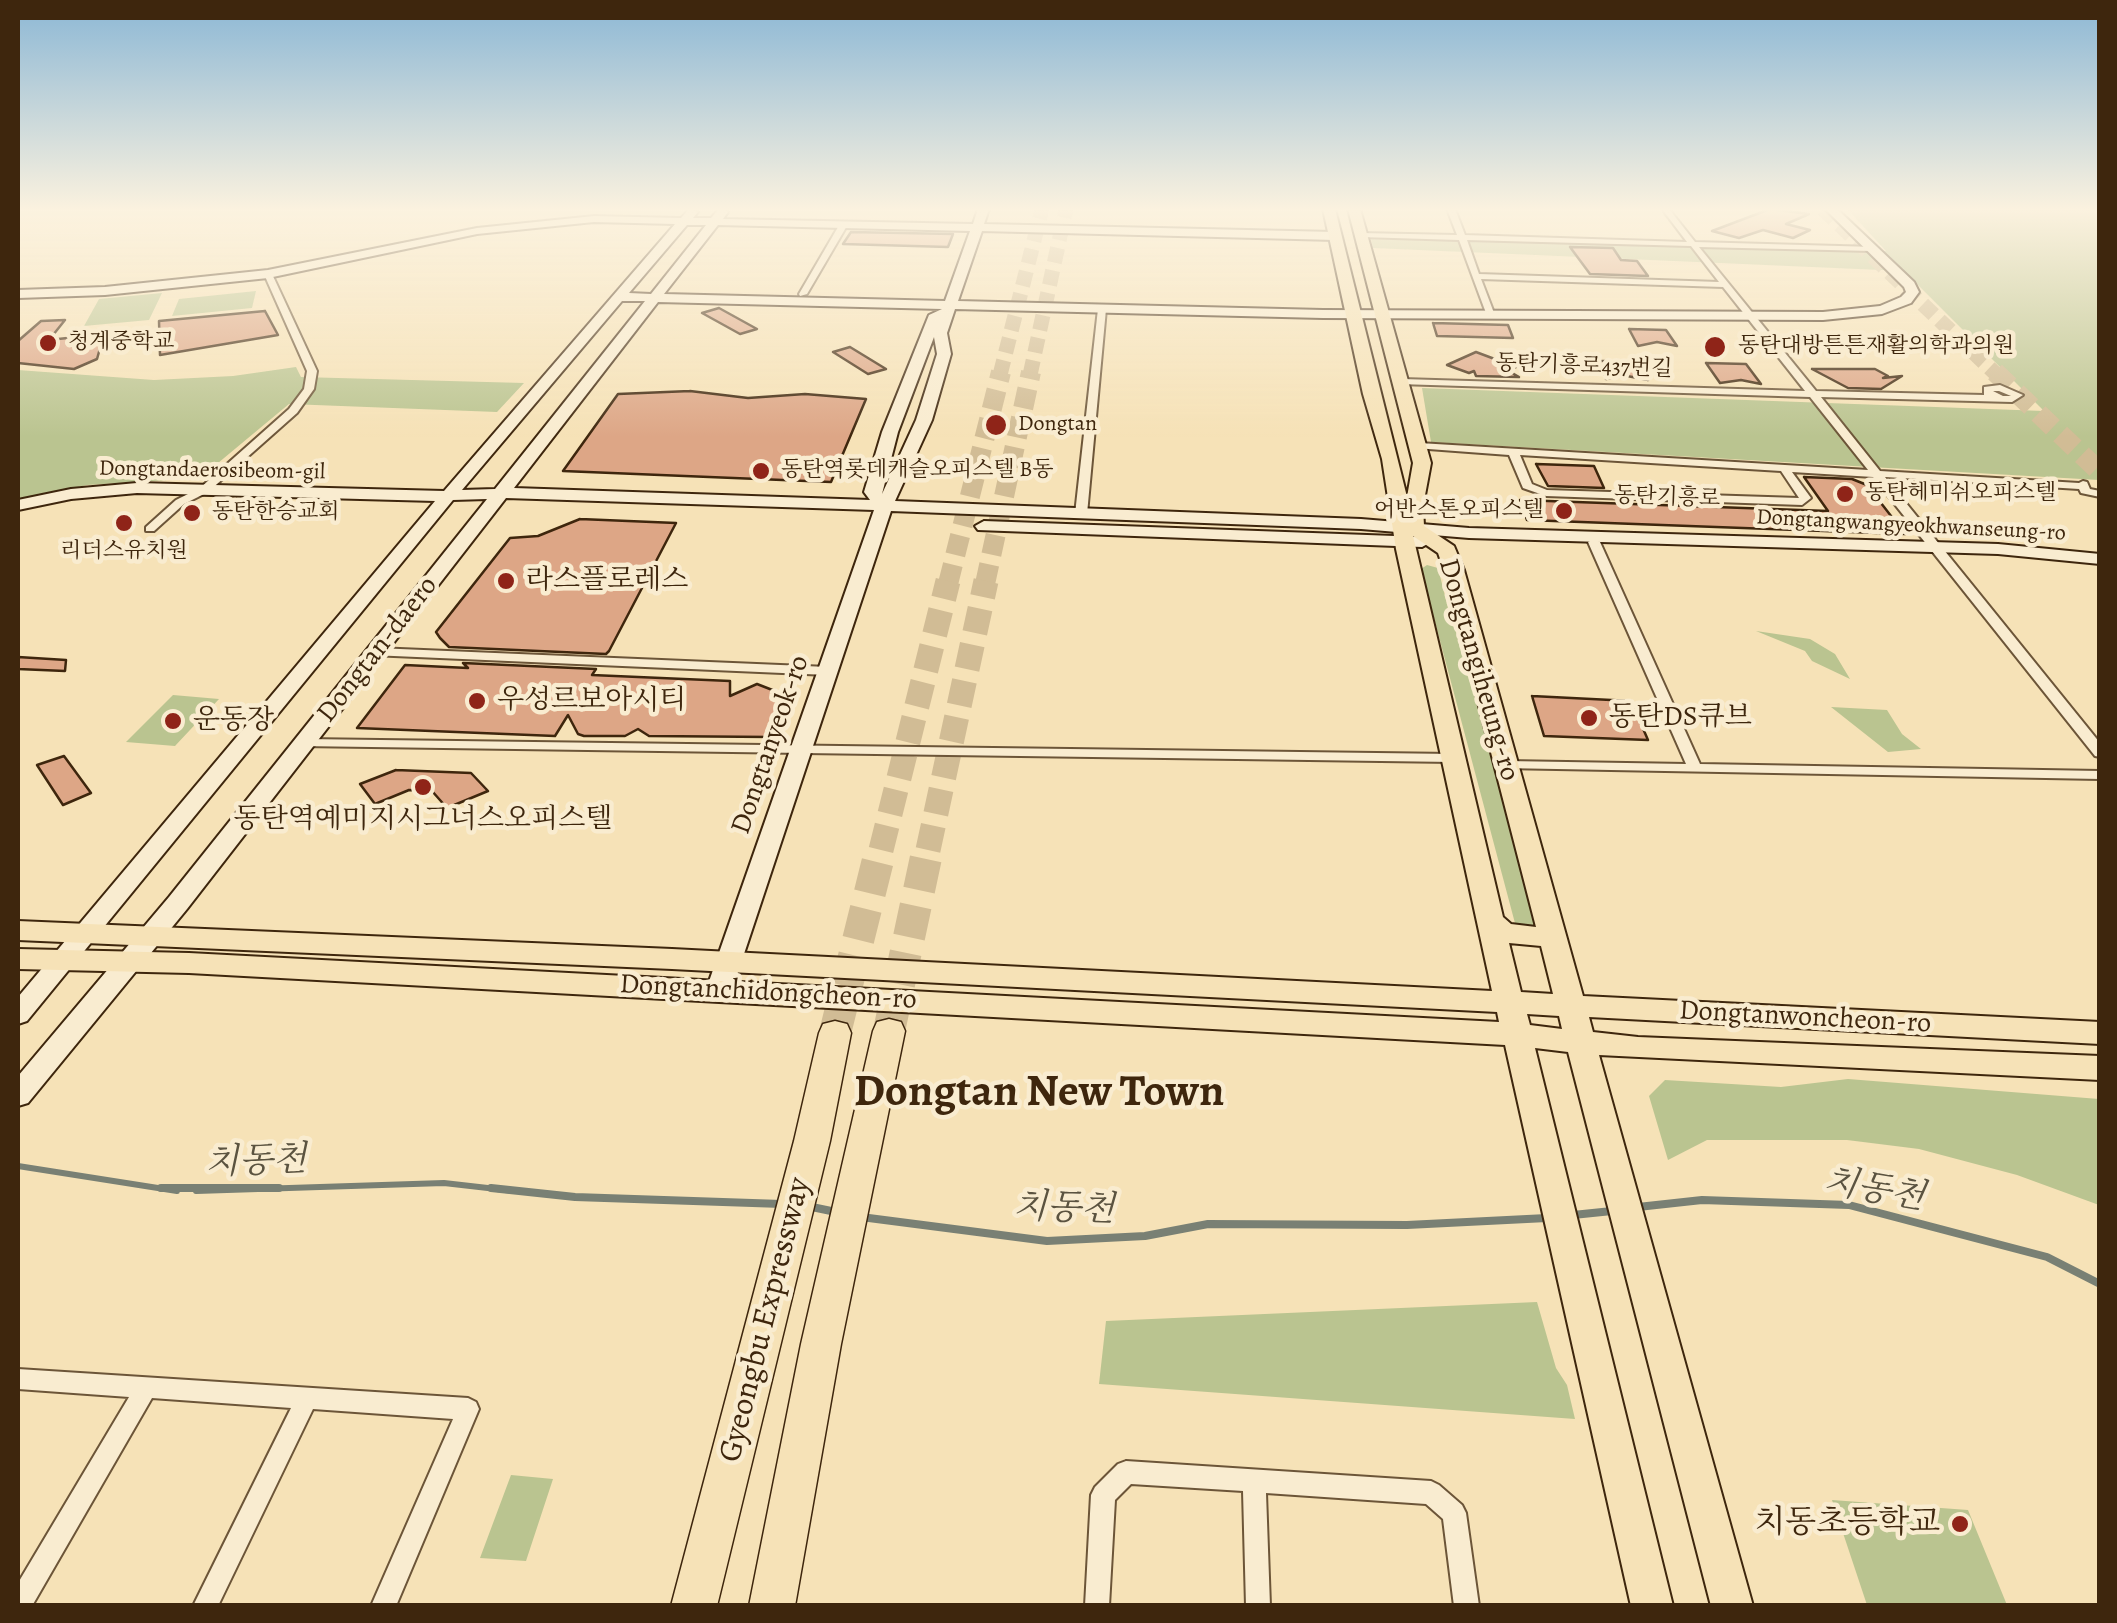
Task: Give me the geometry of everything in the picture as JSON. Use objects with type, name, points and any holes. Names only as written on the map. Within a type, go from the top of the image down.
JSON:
[{"type":"highway","name":"Gyeongbu Expressway","points":[[772,1606],[821,1344],[889,1031]]},
{"type":"highway","name":"Gyeongbu Expressway","points":[[694,1606],[812,1141],[835,1033]]},
{"type":"main road","name":"Dongtangiheung-ro","points":[[1347,285],[1371,394],[1414,541],[1453,758],[1652,1606]]},
{"type":"main road","name":"Dongtangiheung-ro","points":[[1375,285],[1422,463],[1414,506],[1414,541]]},
{"type":"main road","name":"Dongtangiheung-ro","points":[[1414,541],[1447,550],[1454,570],[1732,1606]]},
{"type":"main road","points":[[1414,541],[1429,562],[1454,570]]},
{"type":"main road","points":[[1492,922],[1504,933],[1536,938],[1546,935],[1550,926]]},
{"type":"main road","name":"Dongtanchidongcheon-ro","points":[[18,930],[1511,1003]]},
{"type":"main road","name":"Dongtanchidongcheon-ro","points":[[18,958],[719,990],[1519,1035]]},
{"type":"main road","name":"Dongtanwoncheon-ro","points":[[1511,1003],[2100,1033]]},
{"type":"main road","name":"Dongtanwoncheon-ro","points":[[1519,1035],[1582,1042],[2100,1068]]},
{"type":"street","points":[[18,294],[171,285]]},
{"type":"street","points":[[150,529],[180,502],[204,490],[294,411],[310,389],[310,365],[273,285]]},
{"type":"street","name":"Dongtan-daero","points":[[18,1014],[446,498],[630,285]]},
{"type":"street","name":"Dongtan-daero","points":[[21,1090],[304,744],[665,285]]},
{"type":"street","points":[[802,294],[808,285]]},
{"type":"street","name":"Dongtanyeok-ro","points":[[882,513],[872,492],[890,432],[953,285]]},
{"type":"street","points":[[1480,285],[1490,313]]},
{"type":"street","points":[[1718,285],[1725,285],[2100,752]]},
{"type":"street","points":[[706,295],[802,294],[1383,312],[1835,316],[1882,310],[1906,300],[1913,292],[1909,285]]},
{"type":"street","points":[[623,293],[947,299],[1102,309],[1322,314],[1353,311]]},
{"type":"street","name":"Dongtanyeok-ro","points":[[719,990],[882,513],[924,420],[944,354],[940,333],[947,299]]},
{"type":"street","points":[[1080,514],[1102,309]]},
{"type":"street","name":"동탄기흥로437번길","points":[[1402,382],[1813,394],[1958,398],[2004,399],[2018,395],[1992,388],[1986,392],[1990,394],[1958,398]]},
{"type":"street","name":"동탄기흥로","points":[[1418,446],[2100,486]]},
{"type":"street","name":"동탄기흥로","points":[[1513,452],[1527,486],[1546,493],[1802,502],[1805,498],[1784,468]]},
{"type":"street","points":[[883,463],[903,464]]},
{"type":"street","points":[[476,464],[500,469],[523,465]]},
{"type":"street","points":[[2081,486],[2100,494]]},
{"type":"street","name":"Dongtandaerosibeom-gil","points":[[18,505],[118,489],[446,498]]},
{"type":"street","points":[[446,498],[806,508],[1363,533]]},
{"type":"street","points":[[806,508],[844,506],[882,513],[1080,514],[1363,533]]},
{"type":"street","name":"Dongtangwangyeokhwanseung-ro","points":[[1363,533],[1414,541],[1471,538],[1938,551],[2100,568]]},
{"type":"street","name":"Dongtangwangyeokhwanseung-ro","points":[[1414,541],[1489,534],[2100,559]]},
{"type":"street","points":[[1594,542],[1695,768]]},
{"type":"street","points":[[376,652],[828,671]]},
{"type":"street","points":[[304,744],[1453,758]]},
{"type":"street","points":[[1507,765],[2100,775]]},
{"type":"street","points":[[18,1379],[468,1408],[383,1606]]},
{"type":"street","points":[[18,1606],[146,1388]]},
{"type":"street","points":[[205,1606],[308,1398]]},
{"type":"street","points":[[1097,1606],[1103,1495],[1126,1472],[1432,1493],[1454,1513],[1467,1606]]},
{"type":"street","points":[[1254,1480],[1258,1606]]},
{"type":"green space","points":[[1918,285],[2099,285],[2099,480],[1431,442],[1422,388],[2044,411]]},
{"type":"green space","points":[[256,291],[252,308],[172,316],[179,299]]},
{"type":"green space","points":[[162,293],[149,320],[84,326],[99,299]]},
{"type":"green space","points":[[296,367],[301,377],[524,383],[497,412],[289,404],[200,478],[87,485],[18,501],[18,370],[154,380],[233,376]]},
{"type":"green space","points":[[1427,565],[1438,568],[1451,620],[1476,680],[1542,922],[1533,927],[1516,927],[1421,569]]},
{"type":"green space","points":[[1756,631],[1810,639],[1835,654],[1850,679],[1812,661],[1805,651]]},
{"type":"green space","name":"운동장","points":[[173,695],[219,699],[175,746],[126,742]]},
{"type":"green space","points":[[1831,707],[1887,710],[1902,734],[1921,749],[1888,752]]},
{"type":"green space","points":[[1848,1079],[2099,1099],[2099,1205],[2017,1175],[1919,1149],[1847,1140],[1707,1140],[1668,1160],[1649,1096],[1665,1080],[1781,1087]]},
{"type":"green space","points":[[1537,1302],[1575,1419],[1099,1384],[1106,1321]]},
{"type":"green space","points":[[511,1475],[553,1479],[526,1561],[480,1558]]},
{"type":"green space","points":[[1832,1500],[1968,1510],[2007,1605],[1867,1605]]},
{"type":"building","points":[[719,308],[757,329],[740,334],[702,313]]},
{"type":"building","points":[[265,311],[278,335],[160,355],[159,321]]},
{"type":"building","name":"청계중학교","points":[[65,320],[49,340],[104,334],[97,359],[74,369],[18,363],[18,341],[41,321]]},
{"type":"building","points":[[1433,323],[1508,325],[1513,338],[1437,336]]},
{"type":"building","points":[[1629,329],[1666,330],[1677,346],[1657,342],[1638,346]]},
{"type":"building","points":[[850,347],[886,369],[868,374],[833,352]]},
{"type":"building","points":[[1476,352],[1516,367],[1507,370],[1519,377],[1476,376],[1474,371],[1469,373],[1447,365]]},
{"type":"building","points":[[1597,361],[1636,361],[1648,380],[1627,376],[1606,379]]},
{"type":"building","points":[[1706,363],[1746,364],[1761,384],[1741,380],[1720,383]]},
{"type":"building","points":[[1812,369],[1875,369],[1888,376],[1883,378],[1902,376],[1881,389],[1848,388]]},
{"type":"building","points":[[690,391],[748,398],[805,394],[866,399],[831,482],[563,471],[618,394]]},
{"type":"building","points":[[1536,464],[1594,466],[1604,488],[1548,486]]},
{"type":"building","points":[[1804,477],[1852,479],[1867,485],[1905,534],[1527,520],[1520,500],[1828,511]]},
{"type":"building","name":"라스플로레스","points":[[580,519],[676,523],[606,654],[449,647],[440,638],[436,632],[510,538],[538,536]]},
{"type":"building","points":[[18,657],[66,660],[65,671],[18,669]]},
{"type":"building","points":[[463,663],[596,669],[592,675],[730,681],[730,696],[757,684],[793,698],[781,732],[771,737],[649,736],[638,729],[625,736],[584,736],[578,734],[568,715],[555,736],[357,728],[405,665],[468,668]]},
{"type":"building","name":"동탄DS큐브","points":[[1532,696],[1631,701],[1648,740],[1544,736]]},
{"type":"building","points":[[64,756],[91,793],[63,805],[37,765]]},
{"type":"building","name":"동탄역예미지시그너스오피스텔","points":[[396,770],[471,773],[488,791],[447,808],[432,791],[409,790],[375,804],[360,784]]},
{"type":"waterway","name":"치동천","points":[[18,1166],[177,1191]]},
{"type":"waterway","name":"치동천","points":[[196,1191],[444,1183],[514,1191]]},
{"type":"waterway","name":"치동천","points":[[161,1188],[279,1188]]},
{"type":"waterway","name":"치동천","points":[[491,1188],[575,1197],[782,1204]]},
{"type":"waterway","name":"치동천","points":[[1638,1207],[1702,1200],[1849,1205],[2047,1257],[2100,1284]]},
{"type":"waterway","name":"치동천","points":[[807,1206],[836,1212]]},
{"type":"waterway","name":"치동천","points":[[1573,1215],[1612,1211]]},
{"type":"waterway","name":"치동천","points":[[861,1217],[1047,1241],[1145,1236],[1208,1224],[1407,1225],[1547,1218]]},
{"type":"tunnel","points":[[1000,375],[1023,285]]},
{"type":"tunnel","points":[[1030,375],[1050,285]]},
{"type":"tunnel","points":[[1902,285],[1997,375]]},
{"type":"tunnel","points":[[948,584],[1001,372]]},
{"type":"tunnel","points":[[985,584],[1031,372]]},
{"type":"tunnel","points":[[1995,372],[2100,472]]},
{"type":"tunnel","points":[[881,850],[948,581]]},
{"type":"tunnel","points":[[928,850],[986,581]]},
{"type":"tunnel","points":[[835,1033],[881,848]]},
{"type":"tunnel","points":[[889,1031],[928,848]]},
{"type":"place","name":"청계중학교","points":[[48,343]]},
{"type":"place","name":"동탄대방튼튼재활의학과의원","points":[[1715,347]]},
{"type":"place","name":"Dongtan","points":[[996,425]]},
{"type":"place","name":"동탄역롯데캐슬오피스텔 B동","points":[[761,471]]},
{"type":"place","name":"동탄헤미쉬오피스텔","points":[[1845,494]]},
{"type":"place","name":"어반스톤오피스텔","points":[[1564,511]]},
{"type":"place","name":"동탄한승교회","points":[[192,513]]},
{"type":"place","name":"리더스유치원","points":[[124,523]]},
{"type":"place","name":"라스플로레스","points":[[506,581]]},
{"type":"place","name":"우성르보아시티","points":[[477,701]]},
{"type":"place","name":"동탄DS큐브","points":[[1589,718]]},
{"type":"place","name":"운동장","points":[[173,721]]},
{"type":"place","name":"동탄역예미지시그너스오피스텔","points":[[423,787]]},
{"type":"place","name":"치동초등학교","points":[[1960,1524]]},
{"type":"district","name":"Dongtan New Town","points":[[1039,1094]]}]
